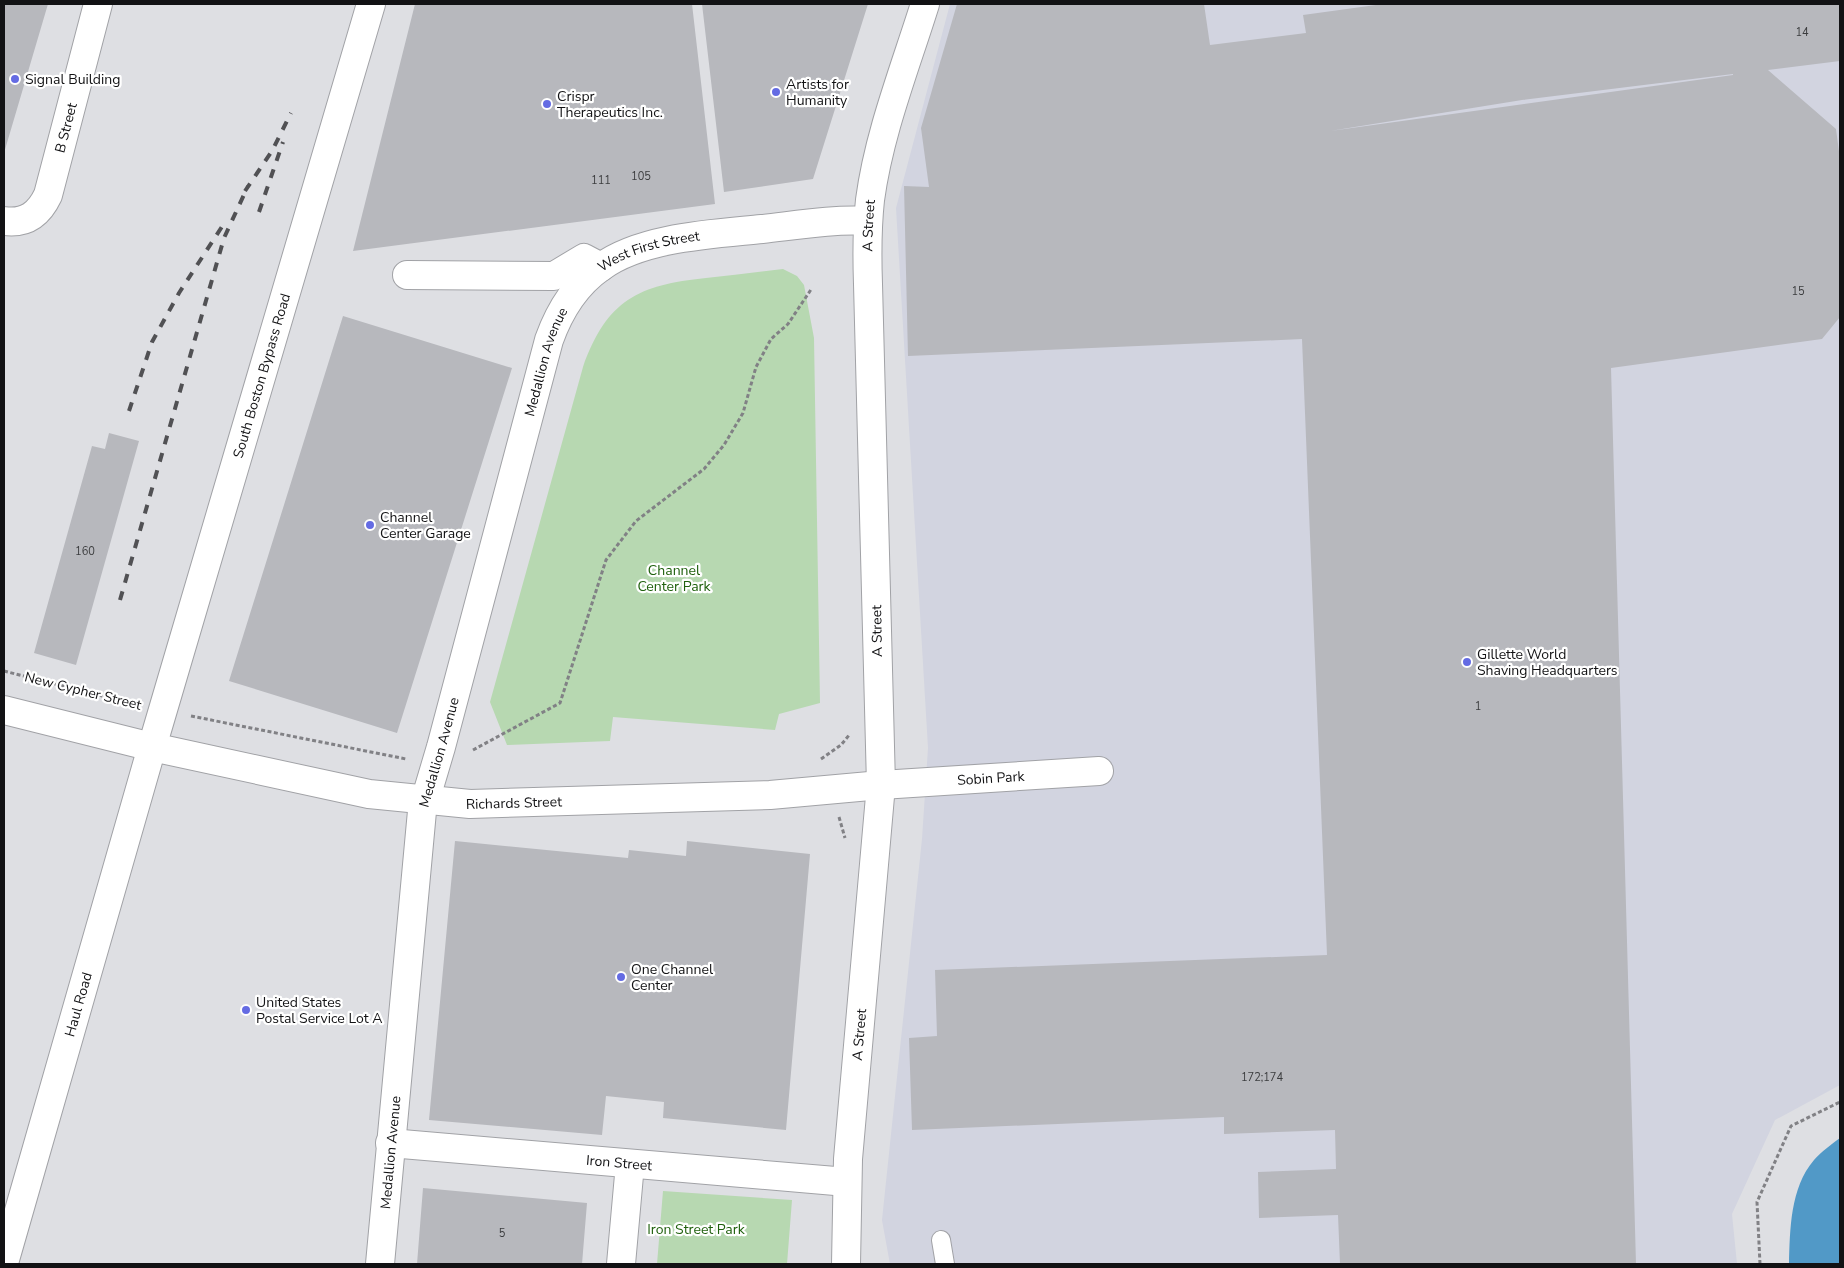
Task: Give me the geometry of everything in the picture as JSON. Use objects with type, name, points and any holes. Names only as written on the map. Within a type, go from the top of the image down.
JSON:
[{"type":"street","name":"B Street","points":[[4,221],[17,222],[30,218],[42,207],[48,195],[98,4]]},
{"type":"street","name":"South Boston Bypass Road","points":[[152,747],[371,4]]},
{"type":"street","name":"A Street","points":[[846,1264],[847,1182],[881,785],[868,221],[886,128],[925,4]]},
{"type":"street","name":"West First Street","points":[[407,275],[554,276],[584,258],[601,267],[640,249],[707,235],[815,223],[868,221]]},
{"type":"street","name":"Medallion Avenue","points":[[380,1264],[417,846],[424,800],[441,747],[549,340],[571,296],[601,267]]},
{"type":"street","points":[[4,710],[152,747]]},
{"type":"street","name":"Richards Street","points":[[152,747],[370,794],[424,800],[490,803],[770,795],[881,785]]},
{"type":"street","name":"Haul Road","points":[[4,1263],[152,747]]},
{"type":"street","name":"Sobin Park","points":[[881,785],[1100,771]]},
{"type":"street","name":"Iron Street","points":[[390,1143],[847,1182]]},
{"type":"street","points":[[622,1264],[630,1164]]},
{"type":"lane","points":[[941,1240],[945,1264]]},
{"type":"path","points":[[472,750],[560,703],[606,560],[636,521],[704,469],[724,445],[743,413],[756,368],[771,339],[788,324],[812,288]]},
{"type":"path","name":"New Cypher Street","points":[[4,671],[87,694],[163,710]]},
{"type":"path","points":[[163,710],[382,752]]},
{"type":"path","points":[[820,760],[847,844]]},
{"type":"path","points":[[1760,1264],[1757,1202],[1791,1126],[1840,1102]]},
{"type":"shaded area","name":"Gillette World Shaving Headquarters","points":[[950,4],[1840,4],[1840,1085],[1775,1120],[1732,1214],[1737,1264],[890,1264],[882,1220],[922,839],[928,748],[896,208]]},
{"type":"green space","name":"Channel Center Park","points":[[783,269],[797,276],[804,285],[814,338],[820,703],[779,714],[775,730],[613,717],[610,741],[507,745],[490,702],[583,367],[592,344],[615,311],[628,300],[661,285]]},
{"type":"green space","name":"Iron Street Park","points":[[663,1191],[792,1200],[787,1264],[657,1264]]},
{"type":"water","points":[[1840,1138],[1840,1264],[1789,1264],[1791,1224],[1800,1183],[1814,1160]]},
{"type":"building","name":"Signal Building","points":[[4,4],[48,4],[4,153]]},
{"type":"building","name":"Crispr Therapeutics Inc.","points":[[415,4],[692,4],[715,204],[353,251]]},
{"type":"building","name":"Artists for Humanity","points":[[702,4],[868,4],[813,179],[724,192]]},
{"type":"building","name":"Gillette World Shaving Headquarters","points":[[957,4],[1204,4],[1210,45],[1306,33],[1303,15],[1383,4],[1840,4],[1840,61],[1768,70],[1836,129],[1840,159],[1840,317],[1822,339],[1611,368],[1636,1264],[1340,1264],[1338,1215],[1259,1218],[1258,1172],[1336,1169],[1335,1130],[1224,1134],[1224,1117],[912,1130],[909,1038],[937,1036],[935,970],[1327,955],[1302,339],[908,356],[904,186],[929,187],[921,128]],"holes":[[[1733,75],[1330,131],[1522,100]]]},
{"type":"building","name":"Channel Center Garage","points":[[343,316],[512,368],[397,733],[229,681]]},
{"type":"building","points":[[109,433],[139,441],[76,665],[34,653],[92,446],[105,449]]},
{"type":"building","name":"One Channel Center","points":[[455,841],[628,858],[629,850],[686,856],[687,841],[810,854],[786,1130],[663,1118],[664,1102],[606,1096],[602,1135],[429,1120]]},
{"type":"building","points":[[423,1188],[587,1203],[582,1264],[417,1264]]},
{"type":"railway","points":[[245,191],[272,151],[291,113]]},
{"type":"railway","points":[[259,212],[283,142]]},
{"type":"railway","points":[[120,600],[224,238],[248,186]]},
{"type":"railway","points":[[129,411],[152,342],[179,293],[225,222]]},
{"type":"place","name":"Signal Building","points":[[15,79]]},
{"type":"place","name":"Artists for Humanity","points":[[776,92]]},
{"type":"place","name":"Crispr Therapeutics Inc.","points":[[547,104]]},
{"type":"place","name":"Channel Center Garage","points":[[370,525]]},
{"type":"place","name":"Gillette World Shaving Headquarters","points":[[1467,662]]},
{"type":"place","name":"One Channel Center","points":[[621,977]]},
{"type":"place","name":"United States Postal Service Lot A","points":[[246,1010]]}]
